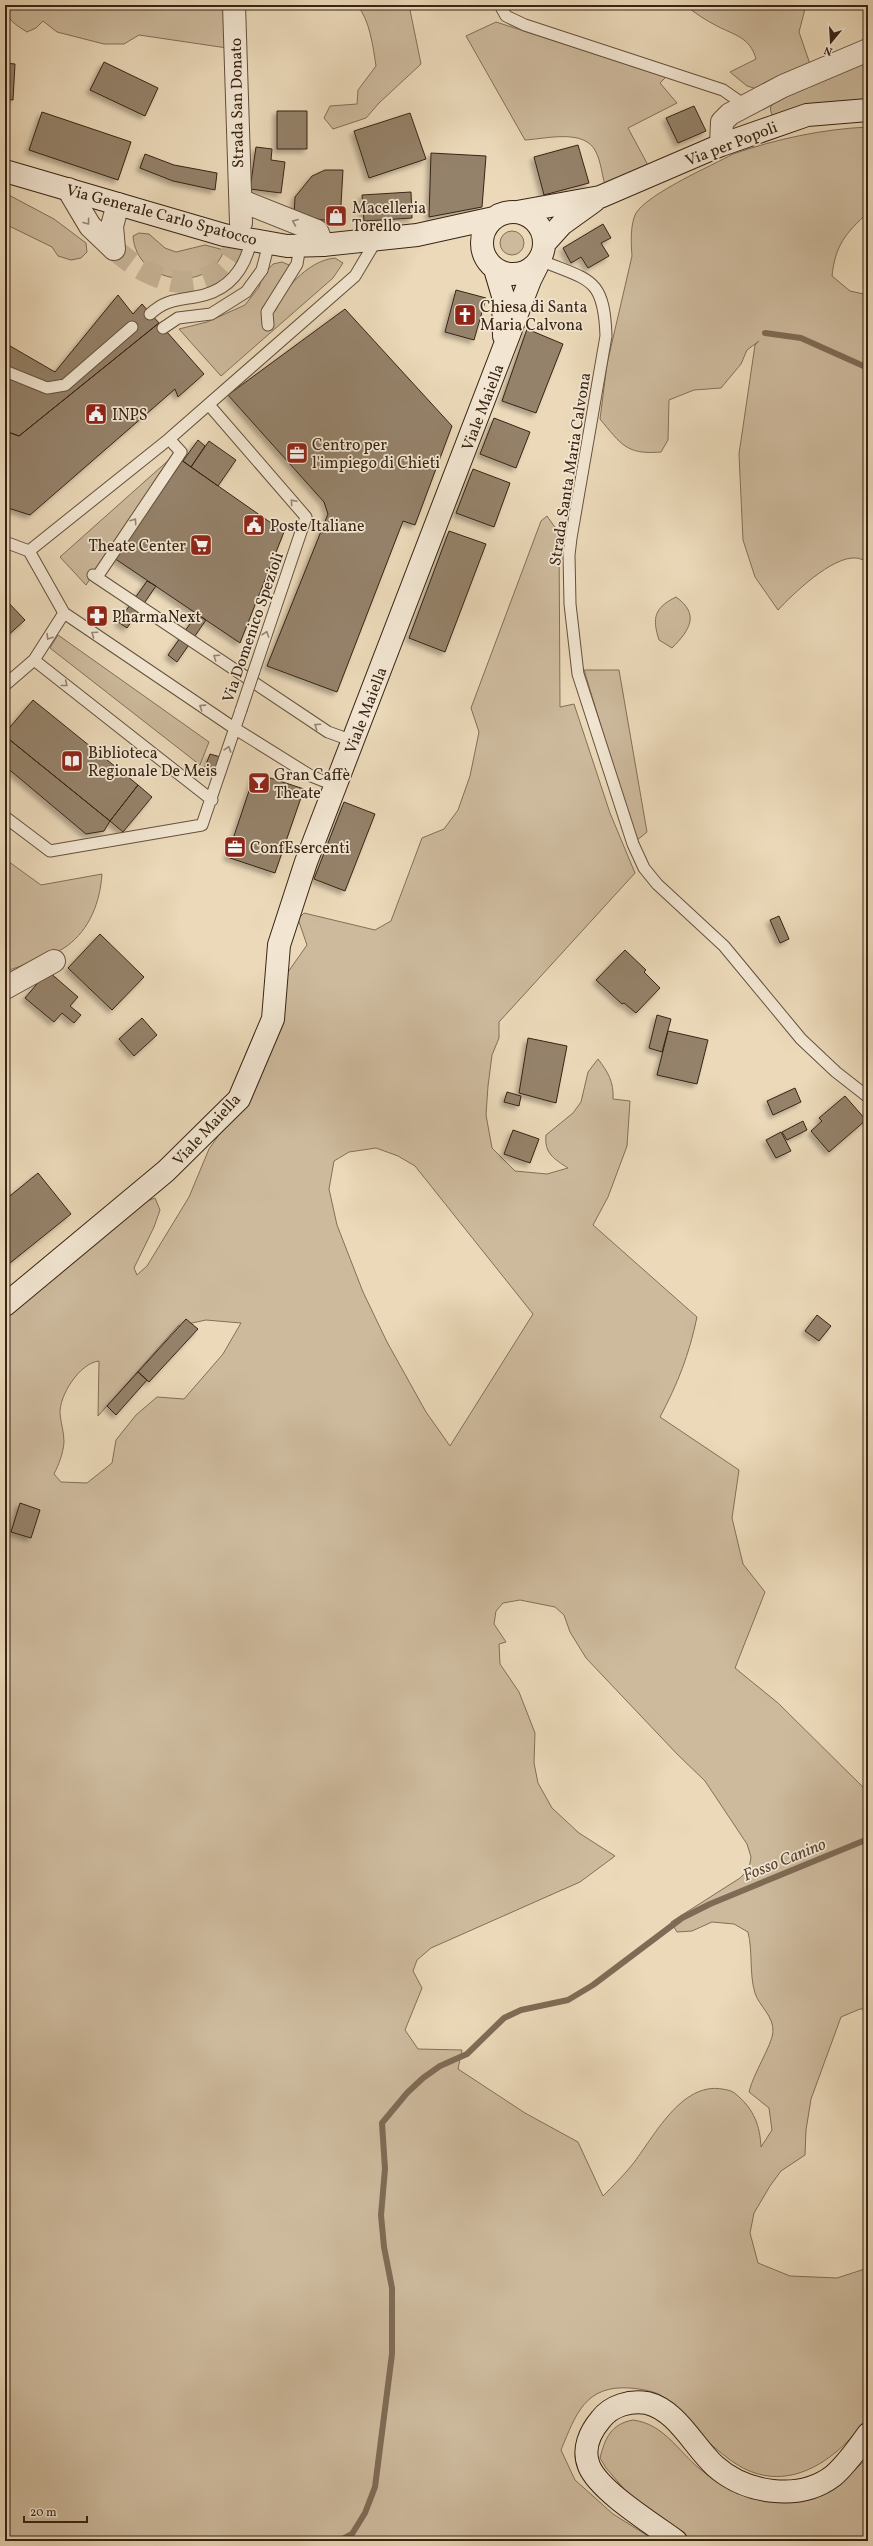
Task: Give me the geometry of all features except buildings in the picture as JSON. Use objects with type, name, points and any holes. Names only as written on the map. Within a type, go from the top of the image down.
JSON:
[{"type":"main road","name":"Strada San Donato","points":[[234,5],[238,173],[242,201],[254,236]]},
{"type":"main road","points":[[721,145],[722,122],[730,114],[783,86],[868,50]]},
{"type":"main road","name":"Via per Popoli","points":[[542,252],[562,224],[600,197],[721,145],[807,115],[868,110]]},
{"type":"main road","name":"Via Generale Carlo Spatocco","points":[[5,171],[68,188],[118,204],[300,246],[417,235],[494,218]]},
{"type":"main road","points":[[68,188],[90,226],[114,249],[112,230],[118,204]]},
{"type":"main road","name":"Via per Popoli","points":[[517,212],[600,197]]},
{"type":"main road","points":[[242,201],[317,231],[323,245]]},
{"type":"main road","points":[[509,212],[517,212],[529,216],[538,224],[542,252],[527,271],[519,274],[506,274],[489,261],[483,234],[494,218],[509,212]]},
{"type":"main road","name":"Via Generale Carlo Spatocco","points":[[417,235],[456,239],[473,244],[489,261]]},
{"type":"main road","name":"Viale Maiella","points":[[5,1305],[166,1171],[239,1099],[274,1019],[279,946],[306,862],[542,252]]},
{"type":"main road","name":"Viale Maiella","points":[[489,261],[503,296],[504,347]]},
{"type":"main road","points":[[5,988],[54,961]]},
{"type":"main road","points":[[676,2541],[615,2496],[600,2482],[589,2466],[586,2447],[592,2430],[607,2411],[621,2405],[636,2402],[647,2403],[658,2408],[670,2416],[715,2467],[736,2480],[755,2488],[778,2491],[798,2491],[833,2476],[868,2434]]},
{"type":"lane","points":[[500,5],[506,16],[525,25],[723,90],[746,106]]},
{"type":"lane","points":[[150,314],[169,301],[207,294],[224,287],[242,268],[254,236]]},
{"type":"lane","points":[[163,328],[178,318],[211,314],[246,292],[262,270],[254,236]]},
{"type":"lane","points":[[29,551],[169,438],[355,276],[377,239]]},
{"type":"lane","points":[[268,326],[267,312],[297,264],[300,246]]},
{"type":"lane","name":"Strada Santa Maria Calvona","points":[[542,252],[589,281],[597,288],[602,300],[606,318],[606,336],[570,549],[570,604],[578,674],[633,844],[644,868],[657,884],[724,946],[801,1039],[836,1072],[868,1097]]},
{"type":"lane","points":[[5,371],[47,388],[65,385],[132,327]]},
{"type":"lane","name":"Via Domenico Spezioli","points":[[5,817],[50,851],[202,825],[212,800],[234,728],[306,517],[208,405]]},
{"type":"lane","points":[[169,438],[181,452],[95,576],[328,732],[353,741]]},
{"type":"lane","points":[[5,542],[29,551],[64,613],[234,728]]},
{"type":"lane","points":[[5,685],[34,660],[64,613]]},
{"type":"lane","points":[[34,660],[212,800]]},
{"type":"lane","name":"Via Domenico Spezioli","points":[[234,728],[311,776],[336,786]]},
{"type":"shaded area","points":[[5,5],[226,5],[227,48],[139,35],[124,44],[104,44],[57,32],[43,21],[36,28],[27,32],[9,18],[5,10]]},
{"type":"shaded area","points":[[357,5],[409,5],[421,64],[379,103],[366,118],[333,129],[324,118],[330,106],[357,104],[358,90],[376,66],[368,26]]},
{"type":"shaded area","points":[[685,5],[806,5],[799,32],[811,67],[760,90],[747,86],[730,72],[756,59],[750,46],[746,41],[696,14]]},
{"type":"shaded area","points":[[496,22],[666,77],[660,83],[677,103],[628,128],[649,167],[605,185],[598,156],[591,145],[583,140],[574,137],[553,137],[525,140],[466,36]]},
{"type":"shaded area","points":[[868,62],[868,99],[845,101],[773,116],[771,108],[775,100]]},
{"type":"shaded area","points":[[868,127],[868,213],[843,240],[836,256],[832,276],[850,291],[868,295],[868,562],[856,558],[846,559],[836,563],[814,577],[778,610],[755,577],[743,540],[739,454],[755,345],[759,341],[747,350],[741,364],[721,388],[694,390],[669,400],[668,440],[661,452],[640,452],[625,446],[613,435],[600,419],[607,364],[632,256],[632,228],[636,213],[643,205],[681,180],[733,154],[766,144],[817,132]]},
{"type":"shaded area","points":[[5,193],[54,219],[86,243],[87,252],[81,258],[71,260],[58,256],[52,247],[5,224]]},
{"type":"shaded area","points":[[512,231],[517,232],[523,238],[523,248],[517,254],[512,255],[507,254],[501,248],[500,243],[501,238],[507,232]]},
{"type":"shaded area","points":[[139,233],[149,234],[165,248],[176,252],[205,245],[224,250],[216,264],[204,274],[189,278],[174,278],[159,273],[146,265],[137,252],[133,236]]},
{"type":"shaded area","points":[[335,258],[343,263],[333,278],[221,376],[179,329],[207,322],[245,305],[259,287],[263,275],[273,264],[282,262],[289,265],[285,278],[262,308],[265,314],[270,315],[276,309],[281,297],[298,277],[319,262]]},
{"type":"shaded area","points":[[171,458],[86,585],[60,557]]},
{"type":"shaded area","points":[[547,516],[559,533],[560,707],[574,704],[610,813],[635,873],[499,1022],[499,1038],[492,1055],[486,1115],[492,1148],[515,1171],[547,1174],[568,1168],[558,1162],[548,1151],[546,1135],[573,1113],[581,1102],[588,1072],[598,1059],[610,1078],[613,1099],[630,1101],[627,1146],[608,1197],[593,1225],[697,1317],[682,1368],[660,1417],[739,1470],[732,1518],[743,1564],[765,1592],[735,1668],[778,1703],[868,1792],[868,2009],[860,2009],[841,2017],[811,2099],[806,2130],[805,2155],[781,2171],[770,2186],[754,2213],[750,2233],[758,2263],[790,2276],[837,2278],[868,2268],[868,2416],[847,2442],[820,2464],[805,2471],[789,2475],[772,2476],[749,2471],[728,2458],[714,2447],[672,2403],[657,2394],[634,2388],[615,2388],[602,2391],[584,2404],[572,2425],[561,2450],[575,2480],[613,2514],[656,2541],[5,2541],[5,1308],[142,1203],[155,1198],[160,1210],[154,1227],[134,1268],[137,1275],[147,1266],[189,1197],[209,1149],[240,1105],[288,972],[307,945],[298,919],[304,913],[375,930],[391,921],[422,838],[444,829],[458,810],[470,776],[479,732],[471,708],[541,521]],"holes":[[[376,1148],[398,1156],[415,1166],[533,1314],[450,1446],[426,1412],[387,1342],[363,1292],[337,1225],[329,1189],[334,1161],[349,1152]],[[206,1320],[241,1323],[223,1354],[184,1399],[157,1397],[136,1415],[116,1440],[112,1463],[87,1483],[61,1482],[54,1474],[63,1451],[64,1442],[60,1414],[63,1398],[72,1381],[85,1367],[99,1361],[98,1416],[178,1326]],[[520,1600],[555,1607],[564,1615],[570,1632],[586,1658],[677,1754],[705,1781],[747,1844],[751,1857],[749,1869],[740,1878],[671,1922],[677,1932],[692,1931],[712,1922],[734,1924],[748,1932],[752,1978],[755,1993],[769,2016],[773,2026],[772,2038],[754,2077],[749,2092],[769,2108],[772,2130],[761,2147],[758,2125],[744,2101],[729,2090],[707,2089],[694,2094],[681,2103],[670,2114],[632,2165],[603,2196],[578,2142],[525,2113],[458,2069],[462,2050],[418,2049],[405,2030],[422,1988],[413,1971],[417,1960],[431,1948],[580,1882],[615,1856],[579,1833],[552,1808],[538,1783],[534,1763],[535,1733],[519,1692],[500,1664],[499,1644],[506,1642],[494,1624],[496,1611],[503,1603]]]},
{"type":"shaded area","points":[[676,597],[688,610],[690,622],[684,635],[672,648],[659,640],[656,620],[657,614],[663,605]]},
{"type":"shaded area","points":[[58,635],[209,742],[200,765],[50,648]]},
{"type":"shaded area","points":[[584,670],[619,670],[647,832],[636,841]]},
{"type":"shaded area","points":[[5,859],[41,885],[102,874],[96,905],[82,932],[67,946],[54,954],[5,972]]},
{"type":"shaded area","points":[[633,2420],[653,2427],[662,2433],[700,2469],[721,2484],[743,2494],[765,2500],[787,2501],[809,2497],[829,2489],[849,2475],[868,2456],[868,2538],[864,2541],[693,2541],[660,2520],[625,2490],[606,2468],[600,2458],[604,2444],[610,2433],[619,2425]]},
{"type":"waterway","points":[[765,333],[801,338],[868,368]]},
{"type":"waterway","name":"Fosso Canino","points":[[339,2541],[352,2534],[365,2513],[375,2487],[392,2354],[392,2288],[384,2247],[381,2215],[385,2169],[382,2123],[407,2093],[423,2078],[440,2066],[467,2054],[504,2018],[521,2010],[568,2000],[593,1985],[682,1918],[710,1904],[868,1839]]},
{"type":"tunnel","points":[[114,249],[138,267],[164,279],[181,282],[196,281],[209,276],[221,268],[230,256],[237,241],[241,223]]},
{"type":"place","name":"Macelleria Torello","points":[[336,216]]},
{"type":"place","name":"Chiesa di Santa Maria Calvona","points":[[465,315]]},
{"type":"place","name":"INPS","points":[[96,414]]},
{"type":"place","name":"Centro per l'impiego di Chieti","points":[[297,453]]},
{"type":"place","name":"Poste Italiane","points":[[254,525]]},
{"type":"place","name":"Theate Center","points":[[201,545]]},
{"type":"place","name":"PharmaNext","points":[[97,616]]},
{"type":"place","name":"Biblioteca Regionale De Meis","points":[[72,761]]},
{"type":"place","name":"Gran Caffè Theate","points":[[259,783]]},
{"type":"place","name":"ConfEsercenti","points":[[235,847]]}]
